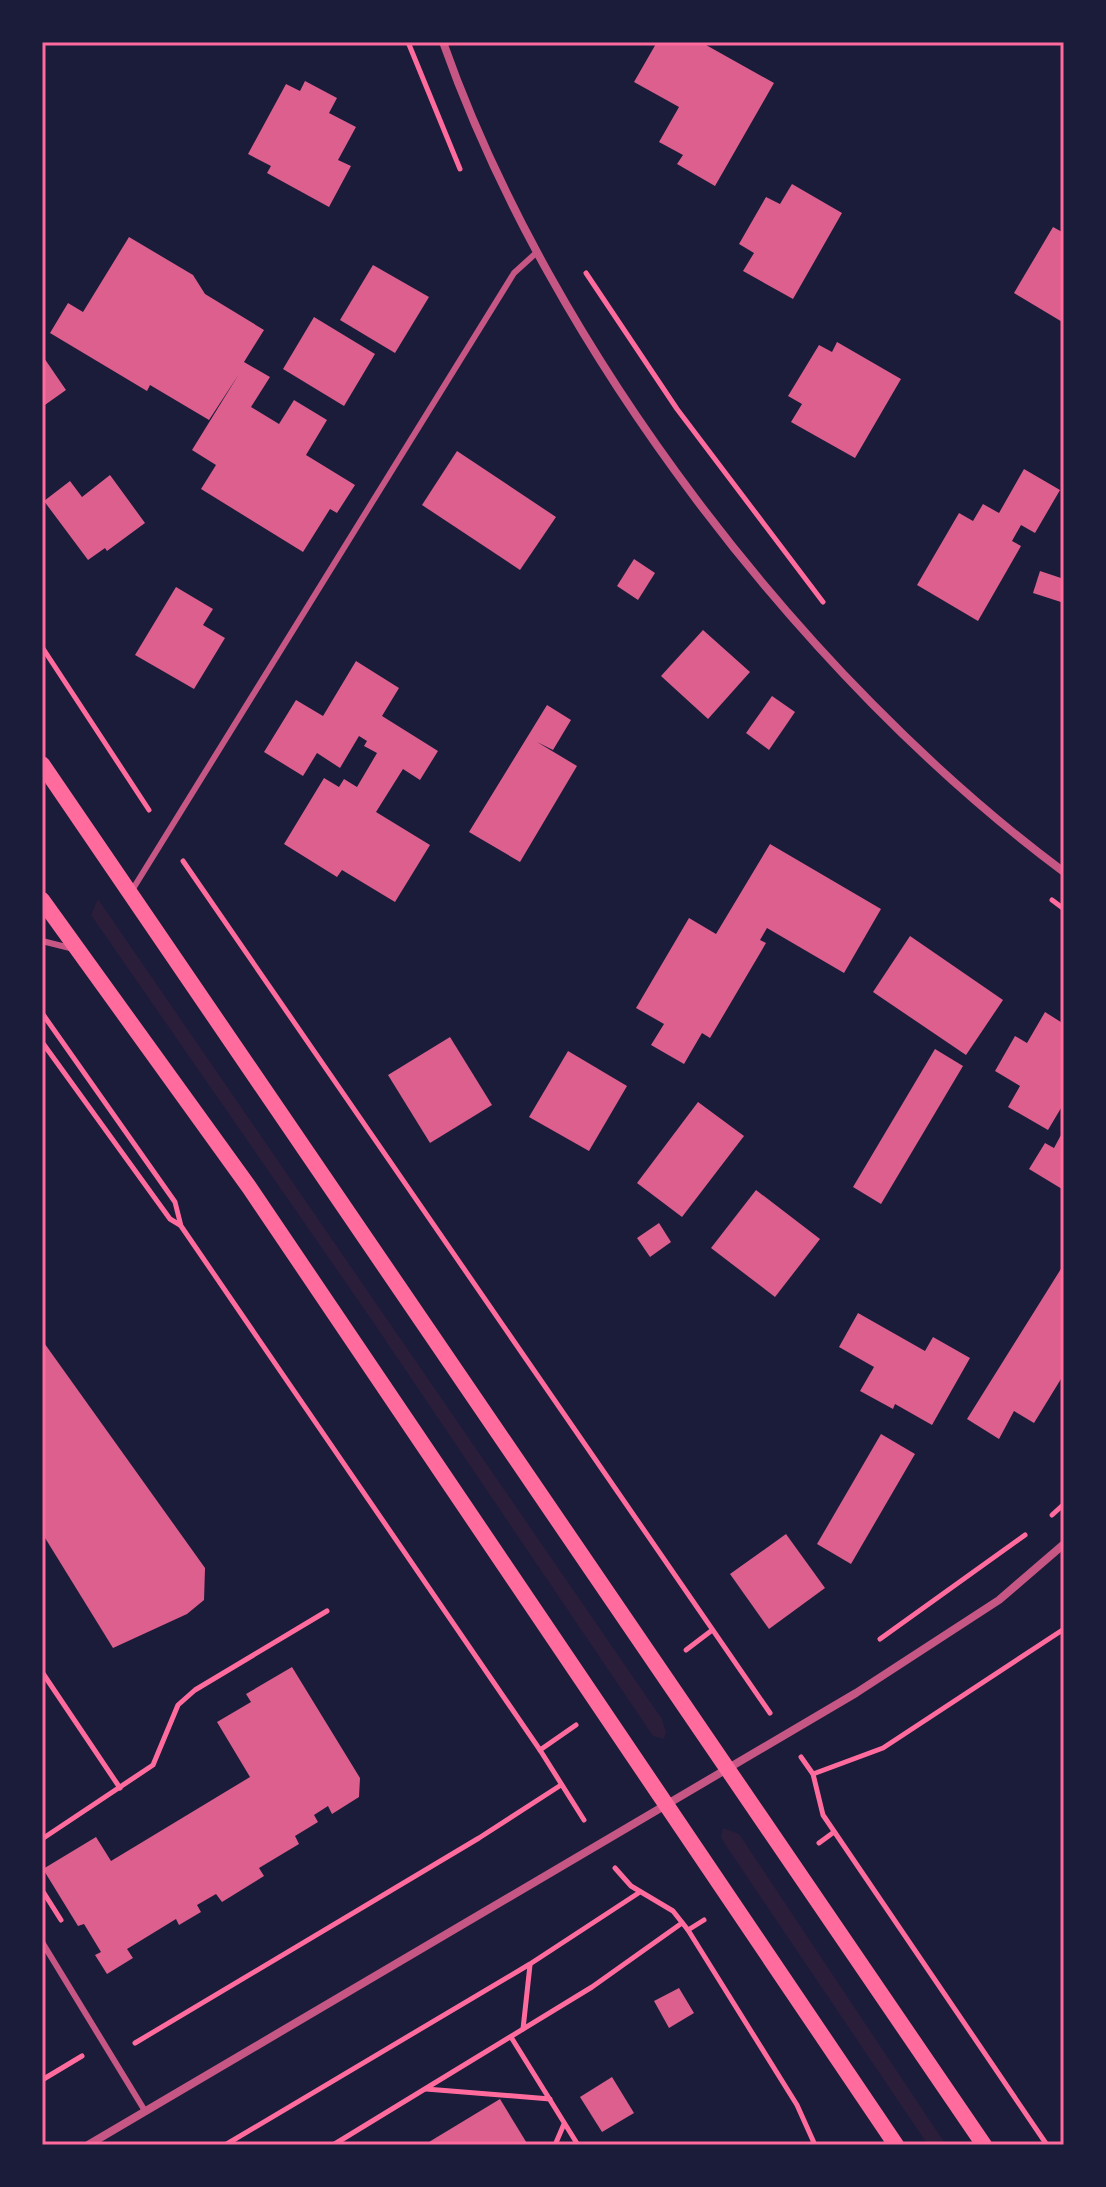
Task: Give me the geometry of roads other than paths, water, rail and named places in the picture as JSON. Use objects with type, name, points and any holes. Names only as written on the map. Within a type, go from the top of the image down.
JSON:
[{"type":"main road","points":[[42,764],[984,2145]]},
{"type":"main road","points":[[42,900],[249,1187],[896,2145]]},
{"type":"street","points":[[443,42],[485,150],[536,253],[646,427],[689,488],[766,585],[913,746],[1064,872]]},
{"type":"street","points":[[88,2145],[666,1802],[729,1769],[783,1733],[856,1693],[999,1600],[1064,1544]]},
{"type":"lane","points":[[131,892],[514,273],[536,253]]},
{"type":"lane","points":[[42,941],[78,950]]},
{"type":"lane","points":[[42,1942],[145,2111]]}]
